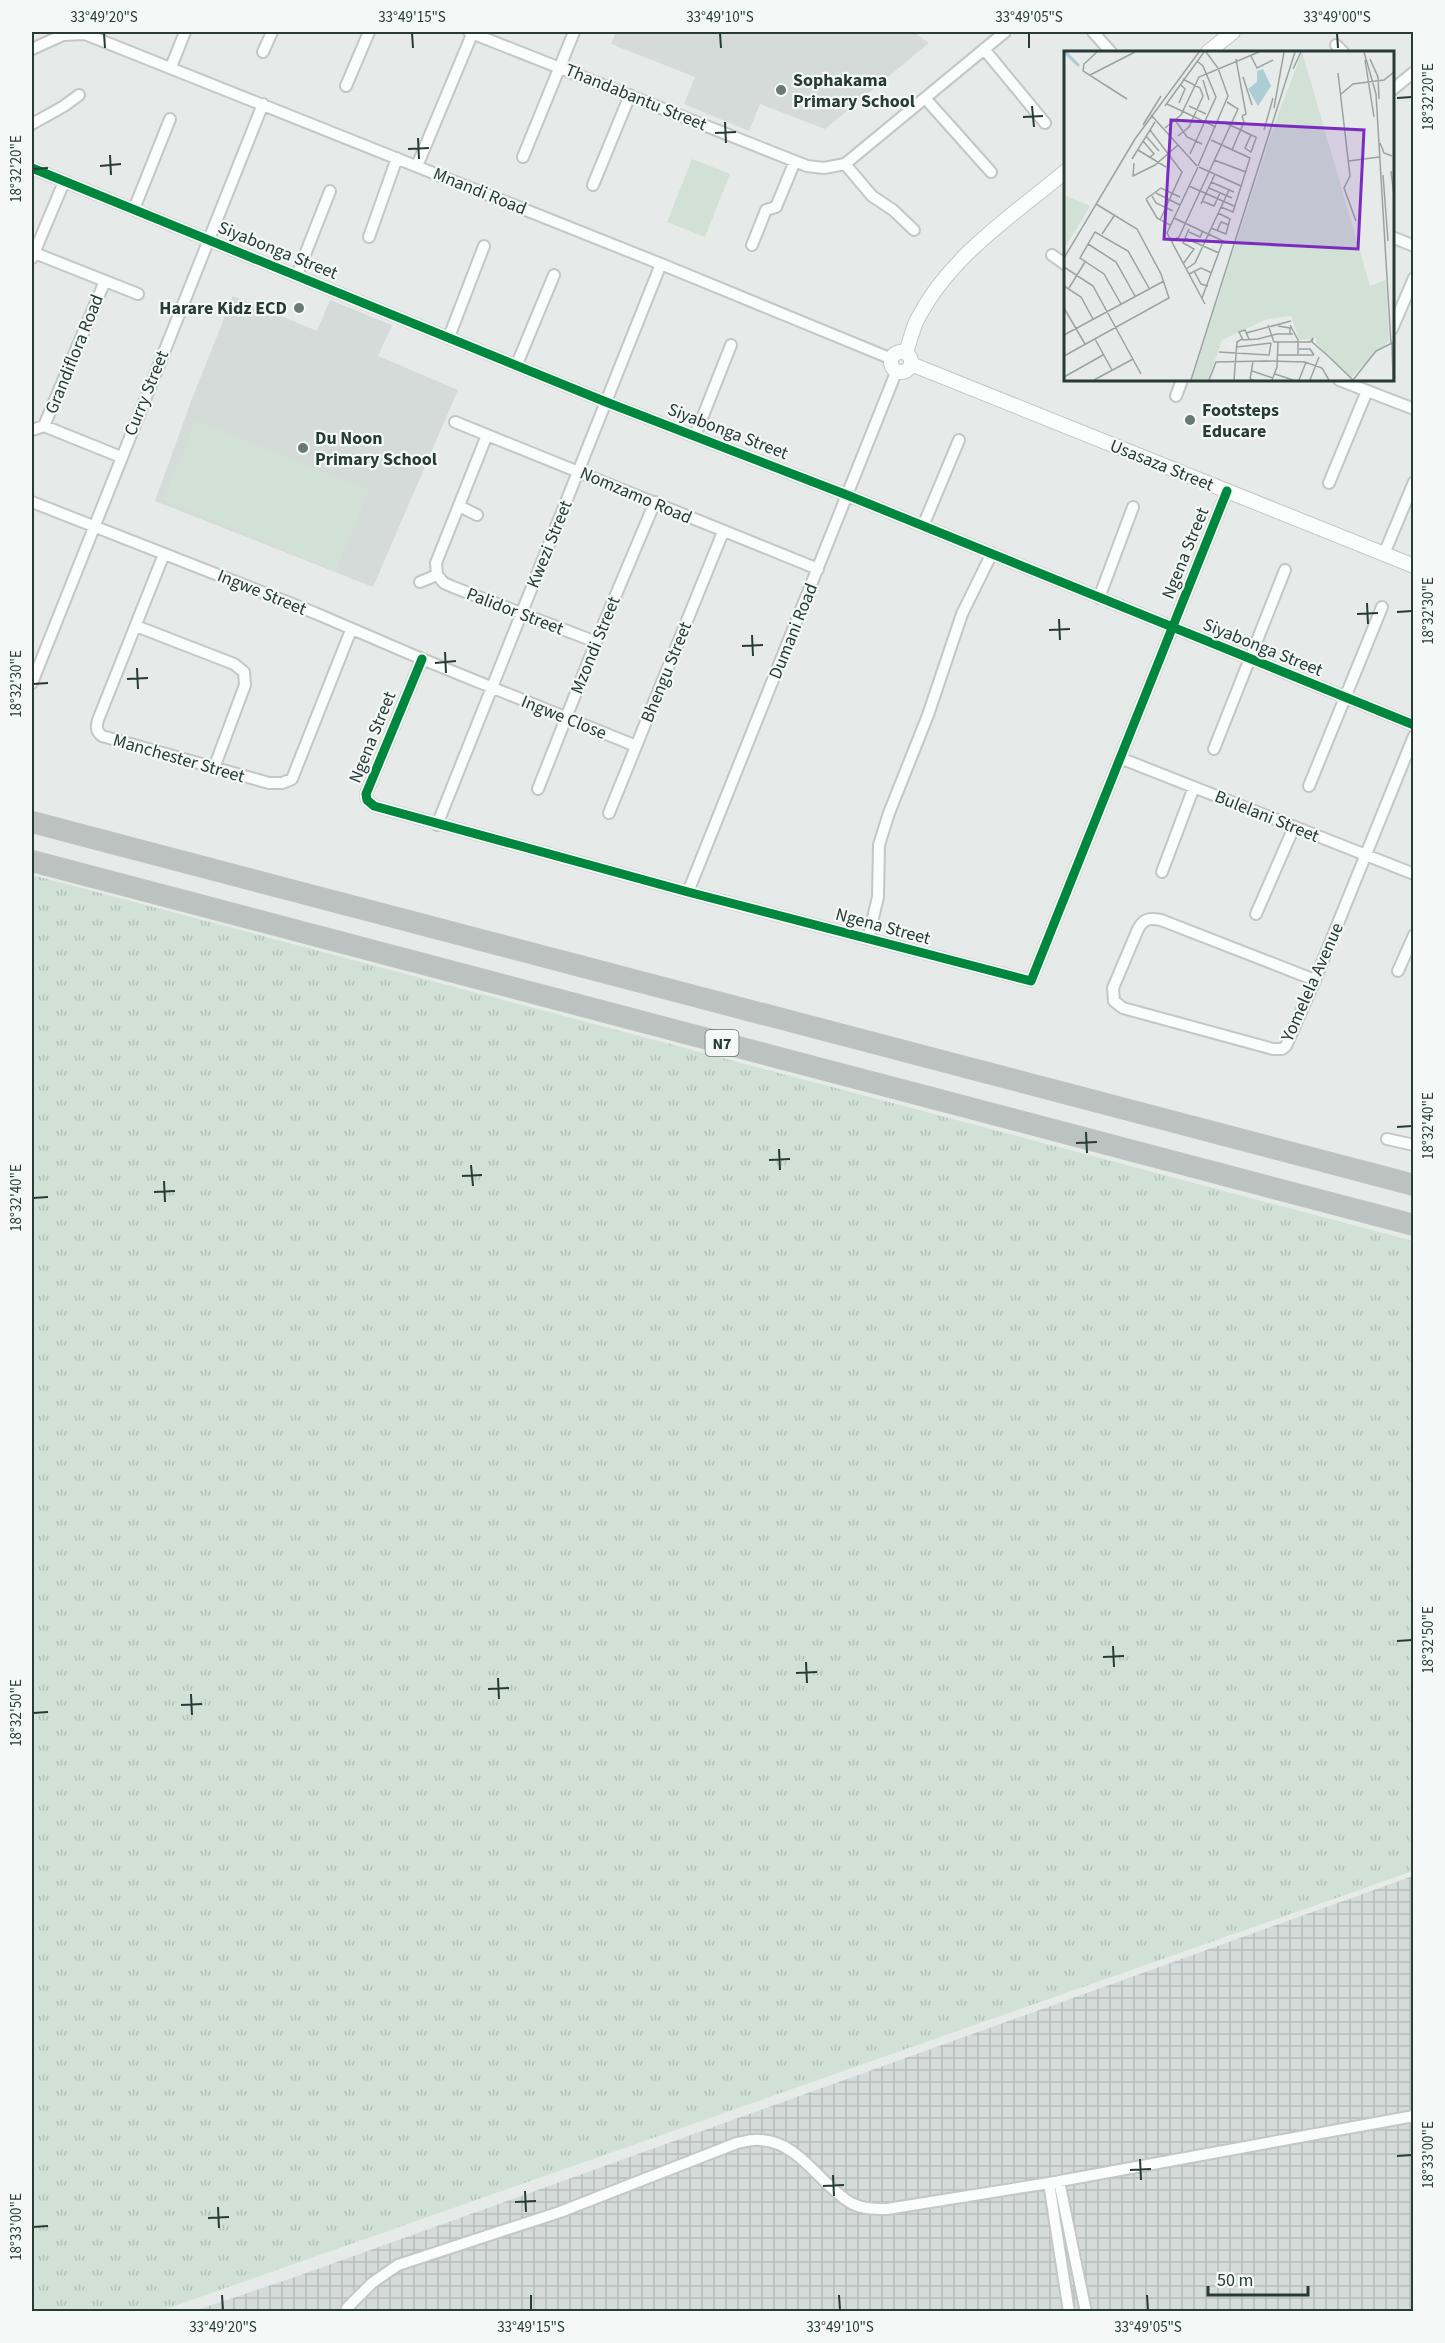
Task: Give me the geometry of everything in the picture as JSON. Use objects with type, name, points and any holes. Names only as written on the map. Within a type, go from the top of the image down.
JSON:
[{"type":"highway","name":"N7","points":[[32,822],[1413,1185]]},
{"type":"highway","name":"N7","points":[[32,861],[1413,1225]]},
{"type":"street","points":[[171,67],[185,32]]},
{"type":"street","points":[[263,52],[272,32]]},
{"type":"street","points":[[346,86],[369,32]]},
{"type":"street","points":[[417,166],[472,32]]},
{"type":"street","name":"Thandabantu Street","points":[[472,32],[807,166],[824,168],[845,164]]},
{"type":"street","points":[[523,157],[574,32]]},
{"type":"street","points":[[914,230],[893,210],[872,196],[845,164],[1005,32]]},
{"type":"street","points":[[1094,32],[1111,51]]},
{"type":"street","points":[[1209,51],[1233,32]]},
{"type":"street","name":"Mnandi Road","points":[[32,49],[63,35],[85,34],[661,264],[894,365]]},
{"type":"street","points":[[984,50],[1045,123]]},
{"type":"street","points":[[1394,88],[1413,72]]},
{"type":"street","points":[[32,124],[79,95]]},
{"type":"street","points":[[593,185],[630,95]]},
{"type":"street","points":[[925,98],[991,172]]},
{"type":"street","name":"Curry Street","points":[[32,683],[263,104]]},
{"type":"street","points":[[134,209],[170,119]]},
{"type":"street","points":[[369,237],[397,158]]},
{"type":"street","points":[[752,245],[766,210],[776,207],[795,161]]},
{"type":"street","name":"Siyabonga Street","points":[[32,168],[518,364],[606,402],[848,495],[1413,725]]},
{"type":"street","points":[[894,365],[905,371],[915,324],[938,287],[970,250],[1064,172]]},
{"type":"street","points":[[32,254],[64,182]]},
{"type":"street","points":[[297,275],[330,191]]},
{"type":"street","points":[[1394,238],[1413,246]]},
{"type":"street","points":[[449,337],[484,246]]},
{"type":"street","name":"Grandiflora Road","points":[[32,254],[138,294]]},
{"type":"street","points":[[1052,255],[1064,264]]},
{"type":"street","name":"Kwezi Street","points":[[437,825],[661,264]]},
{"type":"street","points":[[518,364],[554,275]]},
{"type":"street","points":[[1394,324],[1413,278]]},
{"type":"street","name":"Grandiflora Road","points":[[44,426],[105,281]]},
{"type":"street","points":[[695,436],[731,345]]},
{"type":"street","name":"Usasaza Street","points":[[908,359],[1413,566]]},
{"type":"street","name":"Dumani Road","points":[[688,892],[848,495],[894,365]]},
{"type":"street","points":[[1176,396],[1182,381]]},
{"type":"street","points":[[1342,381],[1413,410]]},
{"type":"street","points":[[1329,483],[1367,391]]},
{"type":"street","name":"Nomzamo Road","points":[[455,422],[818,569]]},
{"type":"street","name":"Grandiflora Road","points":[[32,430],[44,426],[121,457]]},
{"type":"street","points":[[420,582],[437,575],[436,563],[487,435]]},
{"type":"street","points":[[923,526],[959,440]]},
{"type":"street","points":[[1384,554],[1413,482]]},
{"type":"street","name":"Ngena Street","points":[[422,659],[366,794],[370,804],[382,810],[437,825],[1031,981],[1227,491]]},
{"type":"street","name":"Ingwe Street","points":[[32,502],[492,687]]},
{"type":"street","name":"Mzondi Street","points":[[538,789],[655,502]]},
{"type":"street","points":[[459,506],[477,515]]},
{"type":"street","points":[[1099,598],[1134,507]]},
{"type":"street","name":"Bhengu Street","points":[[609,813],[723,532]]},
{"type":"street","points":[[868,939],[878,897],[879,845],[928,715],[962,614],[992,553]]},
{"type":"street","name":"Manchester Street","points":[[164,554],[96,726],[98,732],[107,737],[269,783],[282,783],[292,779],[351,630]]},
{"type":"street","points":[[1214,749],[1285,570]]},
{"type":"street","name":"Palidor Street","points":[[437,575],[444,583],[453,587],[596,642]]},
{"type":"street","points":[[1309,786],[1382,606]]},
{"type":"street","points":[[135,626],[234,664],[243,672],[245,685],[214,768]]},
{"type":"street","name":"Ingwe Close","points":[[492,687],[636,746]]},
{"type":"street","name":"Yomelela Avenue","points":[[1315,980],[1161,920],[1146,919],[1138,929],[1113,988],[1114,1001],[1123,1008],[1277,1049],[1282,1048],[1290,1041],[1315,980],[1366,855],[1413,736]]},
{"type":"street","name":"Bulelani Street","points":[[1120,758],[1413,874]]},
{"type":"street","points":[[1162,872],[1194,787]]},
{"type":"street","points":[[1256,914],[1294,827]]},
{"type":"street","points":[[1398,971],[1413,935]]},
{"type":"street","points":[[1387,1139],[1413,1145]]},
{"type":"street","points":[[347,2308],[372,2283],[398,2265],[560,2212],[736,2143],[759,2139],[777,2143],[796,2153],[852,2204],[869,2209],[887,2209],[1054,2182],[1413,2116]]},
{"type":"street","points":[[1054,2182],[1070,2312]]},
{"type":"street","points":[[1054,2182],[1086,2312]]},
{"type":"shaded area","name":"Sophakama Primary School","points":[[616,32],[914,32],[929,43],[825,129],[760,104],[749,131],[684,104],[695,77],[611,44]]},
{"type":"shaded area","name":"Du Noon Primary School","points":[[233,296],[317,331],[330,300],[392,325],[378,356],[458,390],[373,587],[155,501],[193,396]]},
{"type":"shaded area","points":[[1413,1876],[1413,2311],[191,2312],[298,2276]]},
{"type":"green space","points":[[692,159],[730,174],[705,237],[667,222]]},
{"type":"green space","points":[[196,420],[369,490],[336,571],[163,500]]},
{"type":"green space","points":[[32,875],[1413,1241],[1413,1871],[160,2311],[32,2311]]},
{"type":"cycle path","points":[[32,168],[606,402],[847,495],[1414,725]]},
{"type":"cycle path","points":[[422,659],[366,794],[367,800],[374,806],[688,892],[1031,981],[1227,491]]},
{"type":"place","name":"Sophakama Primary School","points":[[781,90]]},
{"type":"place","name":"Harare Kidz ECD","points":[[299,308]]},
{"type":"place","name":"Footsteps Educare","points":[[1190,420]]},
{"type":"place","name":"Du Noon Primary School","points":[[303,448]]}]
